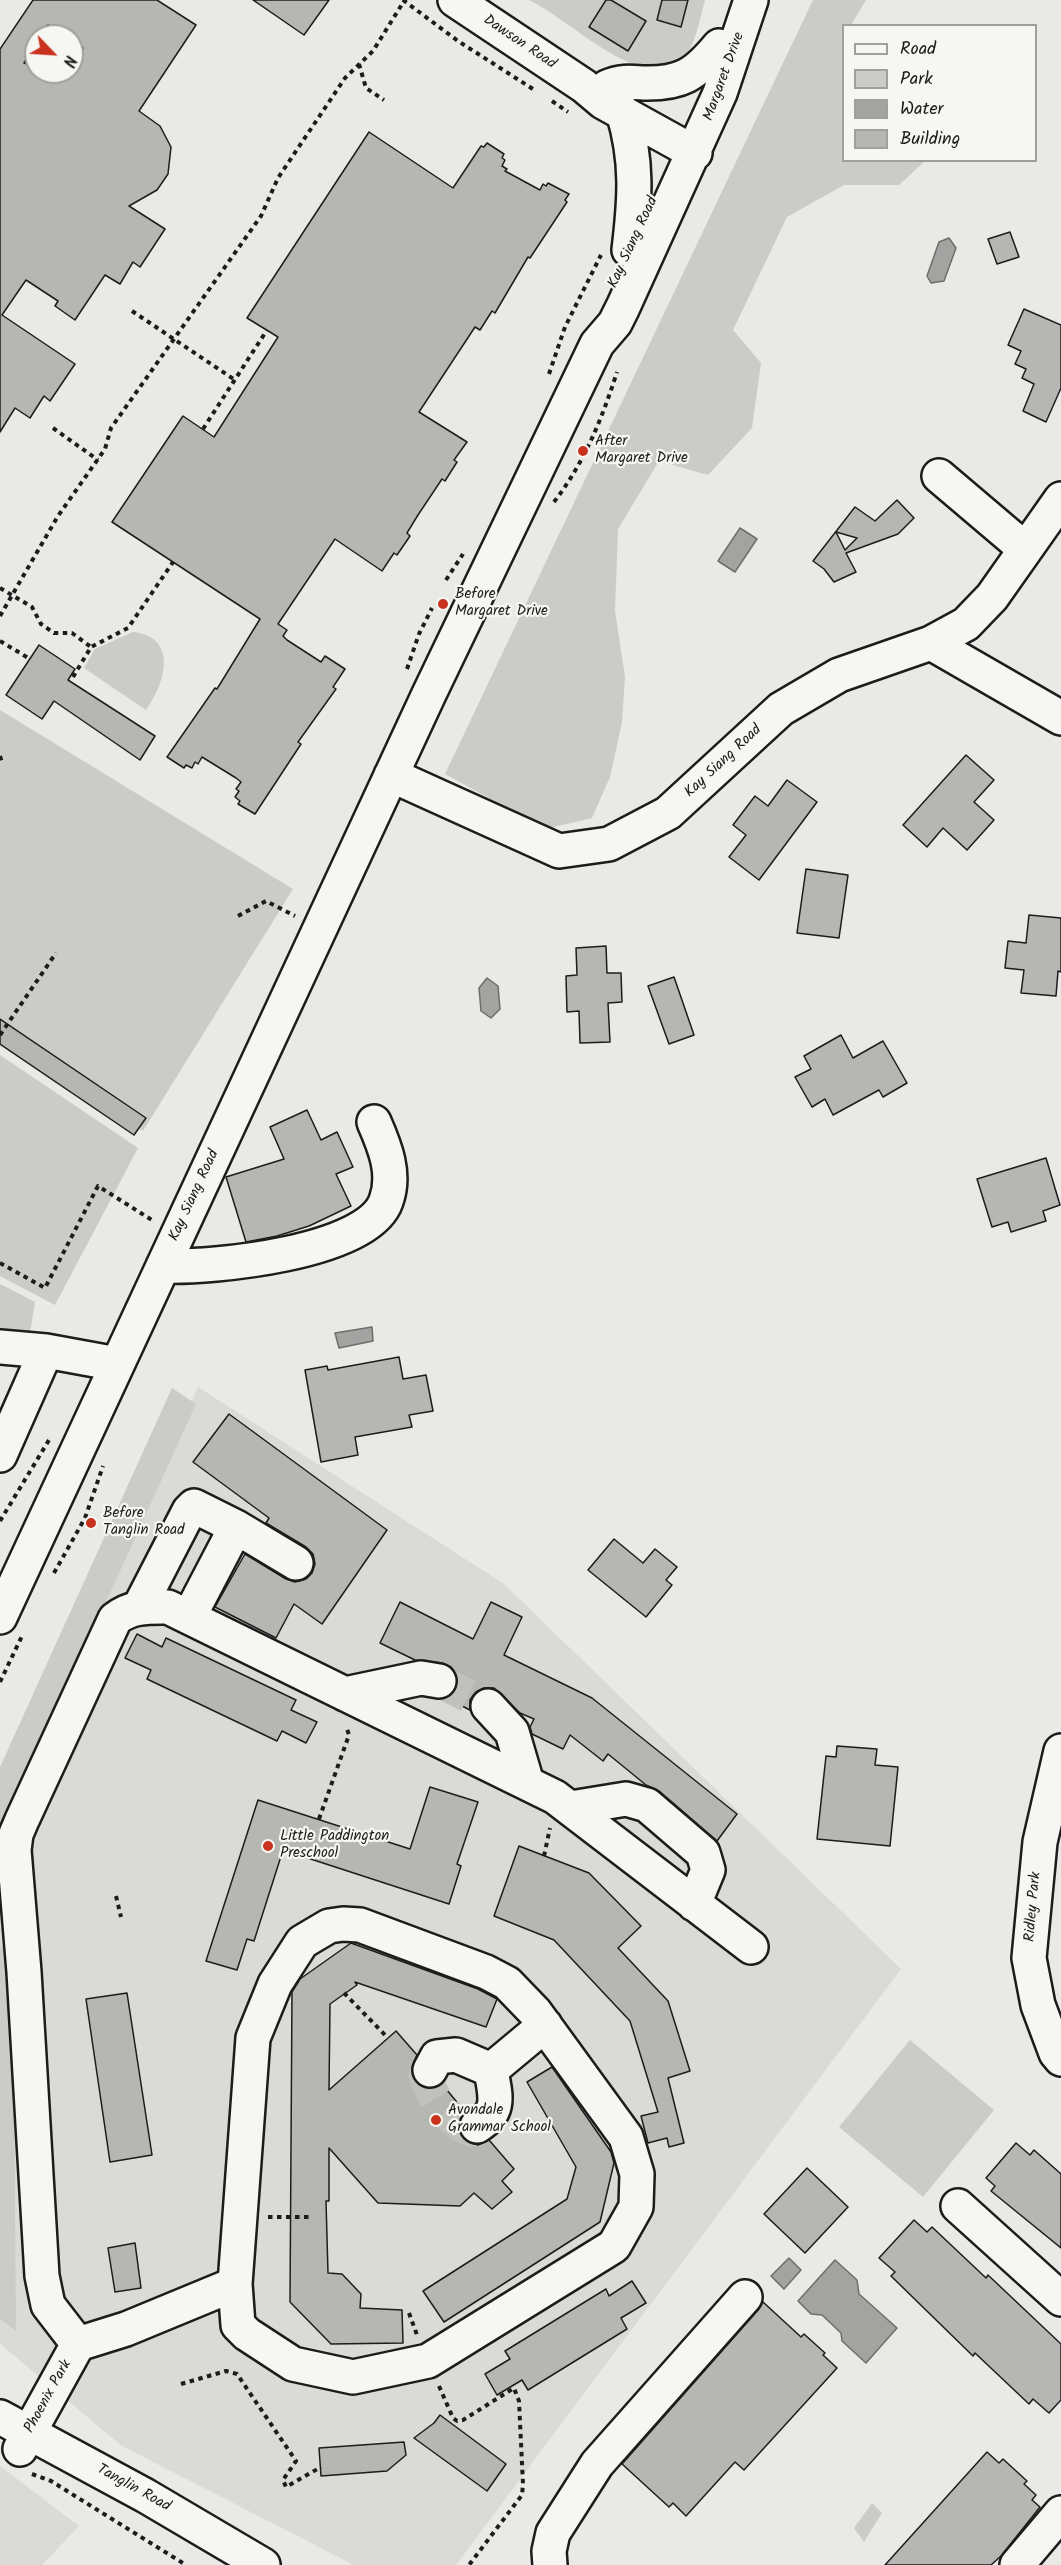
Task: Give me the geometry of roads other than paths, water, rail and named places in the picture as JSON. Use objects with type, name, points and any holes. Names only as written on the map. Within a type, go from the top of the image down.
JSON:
[{"type":"street","name":"Dawson Road","points":[[455,0],[596,100],[691,141]]},
{"type":"street","name":"Margaret Drive","points":[[691,141],[732,0]]},
{"type":"street","name":"Margaret Drive","points":[[691,141],[720,93],[751,0]]},
{"type":"street","points":[[618,248],[635,198],[632,141],[596,100],[625,82],[670,83],[689,76],[719,46]]},
{"type":"street","name":"Kay Siang Road","points":[[0,1617],[391,775],[597,344],[618,248],[691,141]]},
{"type":"street","name":"Kay Siang Road","points":[[597,344],[615,323],[691,141]]},
{"type":"street","points":[[939,476],[1025,549]]},
{"type":"street","name":"Kay Siang Road","points":[[391,775],[559,851],[609,844],[668,813],[782,709],[839,675],[931,643],[966,624],[992,597],[1061,499]]},
{"type":"street","points":[[931,643],[1061,718]]},
{"type":"street","points":[[163,1266],[223,1265],[304,1251],[368,1225],[386,1203],[391,1180],[384,1144],[374,1122]]},
{"type":"street","points":[[0,1347],[46,1351],[117,1364]]},
{"type":"street","points":[[0,1455],[46,1351]]},
{"type":"street","points":[[139,1608],[189,1511],[194,1506],[236,1527],[296,1563]]},
{"type":"street","points":[[189,1617],[236,1527]]},
{"type":"street","points":[[235,2284],[126,2329],[78,2344],[48,2305],[42,2277],[24,1972],[14,1850],[22,1820],[115,1619],[125,1611],[168,1607],[344,1706],[555,1797],[751,1947]]},
{"type":"street","points":[[344,1706],[421,1678],[439,1682]]},
{"type":"street","points":[[488,1706],[512,1732],[527,1783]]},
{"type":"street","name":"Ridley Park","points":[[1061,1751],[1040,1842],[1029,1958],[1038,2005],[1061,2059]]},
{"type":"street","points":[[571,1808],[626,1799],[647,1805],[704,1853],[708,1870],[694,1904]]},
{"type":"street","points":[[360,1924],[486,1972],[507,1983],[545,2025],[626,2137],[637,2174],[636,2207],[614,2246],[424,2352],[353,2378],[293,2364],[247,2334],[238,2325],[235,2284],[253,2038],[275,1984],[302,1942],[329,1926],[360,1924]]},
{"type":"street","points":[[491,2070],[545,2025]]},
{"type":"street","points":[[430,2070],[437,2057],[456,2055],[491,2070]]},
{"type":"street","points":[[477,2126],[489,2119],[496,2103],[491,2070]]},
{"type":"street","points":[[958,2206],[1061,2299]]},
{"type":"street","points":[[550,2565],[549,2551],[553,2533],[597,2464],[746,2297]]},
{"type":"street","name":"Phoenix Park","points":[[16,2440],[78,2344]]},
{"type":"street","name":"Tanglin Road","points":[[0,2417],[16,2440],[87,2463],[250,2563]]},
{"type":"street","points":[[1017,2565],[1061,2513]]},
{"type":"water","points":[[949,238],[956,248],[944,281],[931,283],[927,276],[939,242]]},
{"type":"water","points":[[740,528],[757,539],[735,572],[718,561]]},
{"type":"water","points":[[487,978],[498,986],[500,1009],[491,1018],[481,1011],[479,988]]},
{"type":"water","points":[[372,1327],[373,1341],[339,1348],[335,1333]]},
{"type":"water","points":[[789,2258],[801,2270],[784,2289],[771,2276]]},
{"type":"water","points":[[835,2260],[857,2280],[859,2294],[897,2328],[866,2363],[842,2341],[841,2333],[822,2315],[811,2314],[798,2301]]},
{"type":"tunnel","points":[[439,1681],[488,1706]]},
{"type":"tunnel","points":[[430,2070],[425,2076],[442,2108],[463,2127],[471,2130],[477,2126]]},
{"type":"place","name":"After Margaret Drive","points":[[583,451]]},
{"type":"place","name":"Before Margaret Drive","points":[[443,604]]},
{"type":"place","name":"Before Tanglin Road","points":[[91,1523]]},
{"type":"place","name":"Little Paddington Preschool","points":[[268,1846]]},
{"type":"place","name":"Avondale Grammar School","points":[[436,2120]]}]
